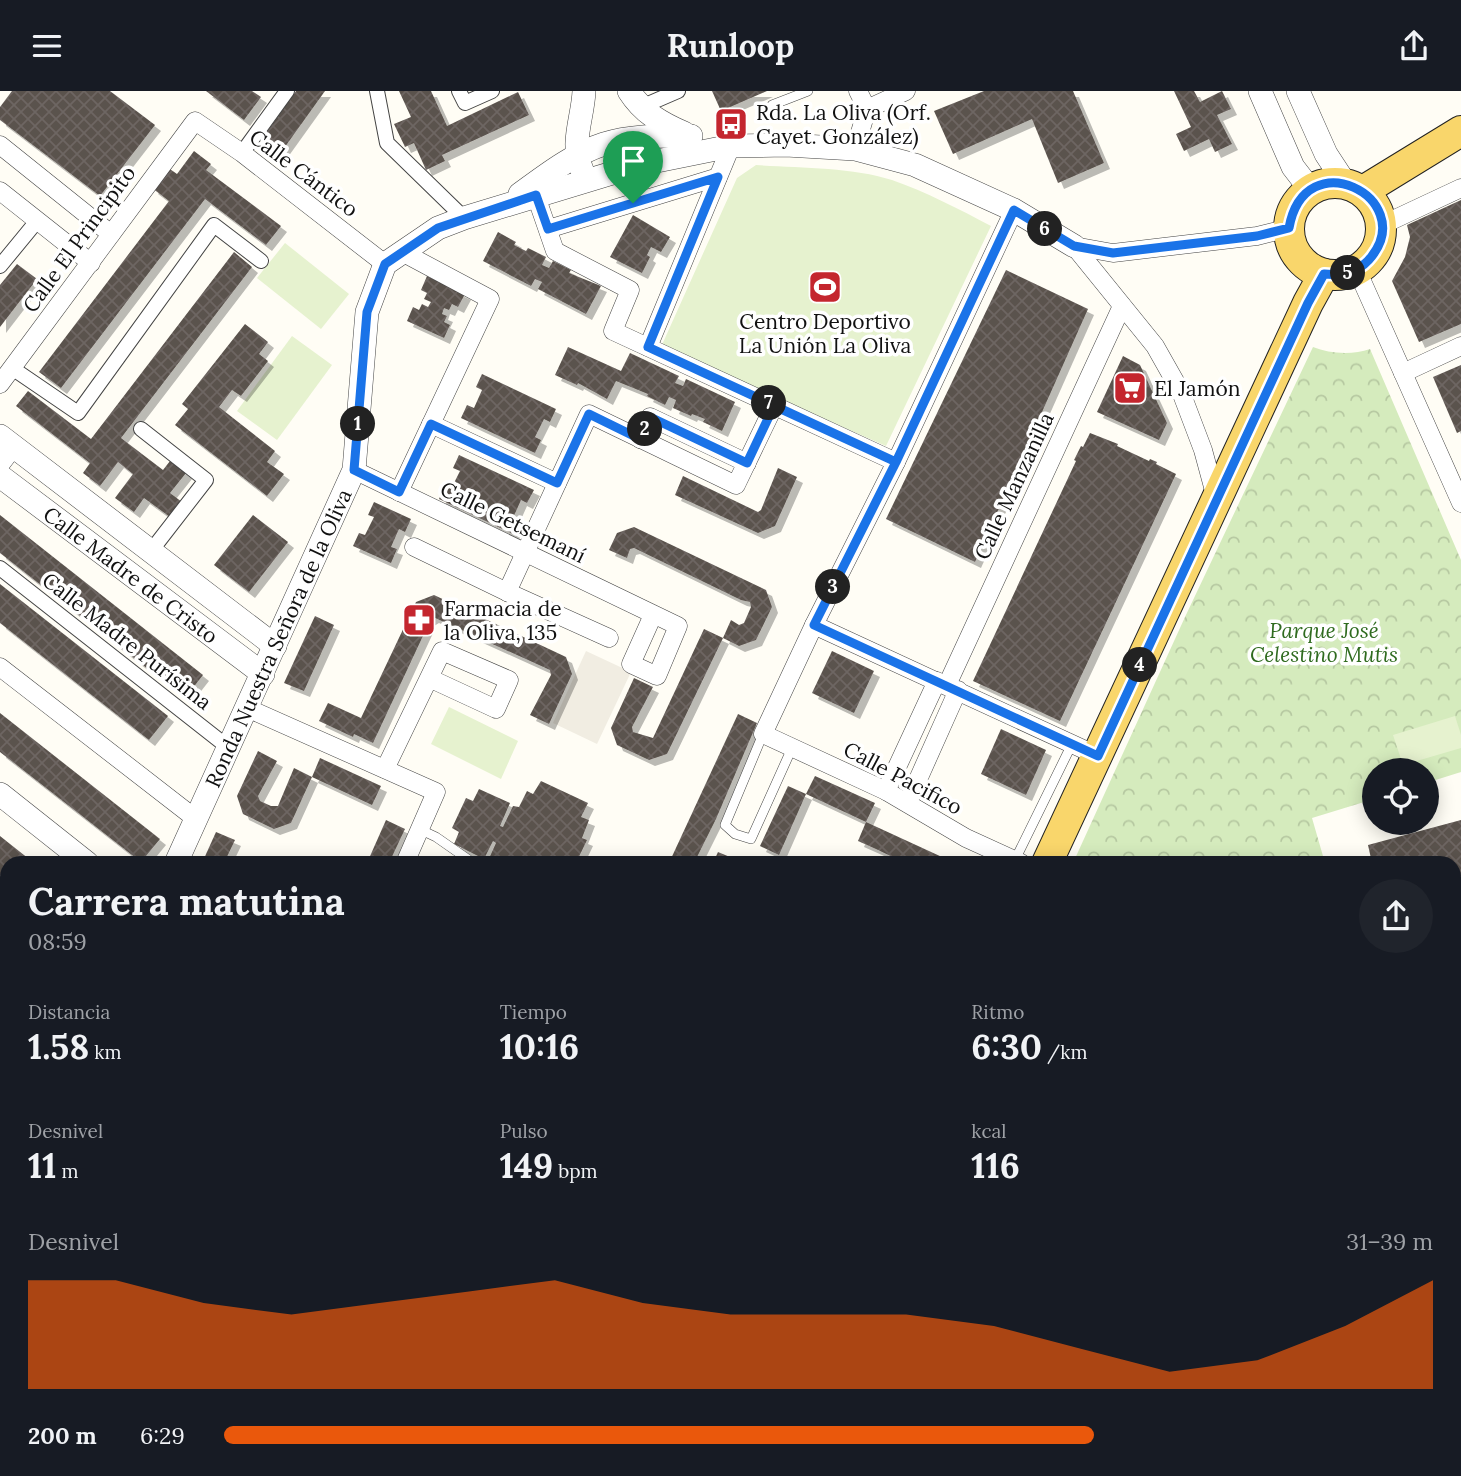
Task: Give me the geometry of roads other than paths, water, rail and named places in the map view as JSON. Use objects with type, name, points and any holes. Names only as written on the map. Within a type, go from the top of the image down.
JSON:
[{"type":"main road","points":[[1366,201],[1461,131]]},
{"type":"main road","points":[[1366,201],[1461,148]]},
{"type":"main road","points":[[1321,184],[1366,201],[1381,239],[1368,262],[1346,274],[1324,274],[1302,262],[1295,252],[1289,228],[1299,199],[1321,184]]},
{"type":"main road","points":[[1049,856],[1085,750],[1216,499],[1324,274]]},
{"type":"street","points":[[242,153],[287,91]]},
{"type":"street","points":[[377,91],[387,143],[464,218]]},
{"type":"street","points":[[459,91],[465,103],[492,91]]},
{"type":"street","points":[[584,91],[584,109],[577,134],[576,157],[583,170],[597,177]]},
{"type":"street","points":[[635,100],[678,91]]},
{"type":"street","points":[[855,149],[867,109],[858,91]]},
{"type":"street","points":[[867,109],[906,91]]},
{"type":"street","points":[[1260,91],[1293,167],[1310,190]]},
{"type":"street","points":[[1298,91],[1326,154],[1366,201],[1461,188]]},
{"type":"street","points":[[635,100],[655,120],[691,136],[731,146]]},
{"type":"street","points":[[635,100],[645,137],[642,164]]},
{"type":"street","name":"Calle Cántico","points":[[195,121],[393,258],[490,299],[431,424]]},
{"type":"street","name":"Calle El Principito","points":[[0,384],[195,121]]},
{"type":"street","points":[[506,204],[564,163],[605,144],[645,137],[691,136]]},
{"type":"street","points":[[0,145],[111,234]]},
{"type":"street","points":[[393,258],[438,228],[506,204],[642,164],[731,146],[786,145],[855,149],[915,165],[1014,210],[1074,246],[1155,346],[1181,392],[1203,450],[1216,499]]},
{"type":"street","points":[[648,347],[731,146]]},
{"type":"street","points":[[548,229],[718,177]]},
{"type":"street","points":[[0,191],[91,263]]},
{"type":"street","points":[[536,195],[555,251],[630,290],[613,331],[896,462]]},
{"type":"street","points":[[763,734],[896,462],[1014,210]]},
{"type":"street","points":[[0,266],[37,221]]},
{"type":"street","points":[[12,367],[78,413],[214,225],[261,261]]},
{"type":"street","points":[[1074,246],[1113,253],[1257,236],[1289,228]]},
{"type":"street","name":"Ronda Nuestra Señora de la Oliva","points":[[179,856],[354,470],[367,312],[393,258]]},
{"type":"street","points":[[1357,270],[1461,503]]},
{"type":"street","name":"Calle Manzanilla","points":[[886,791],[947,685],[1122,306]]},
{"type":"street","points":[[1403,373],[1461,346]]},
{"type":"street","points":[[507,592],[589,414],[736,485],[774,406]]},
{"type":"street","points":[[640,439],[650,417],[747,463]]},
{"type":"street","points":[[399,492],[431,424],[557,483]]},
{"type":"street","points":[[141,429],[206,480],[151,551]]},
{"type":"street","name":"Calle Madre de Cristo","points":[[5,449],[151,551],[275,646]]},
{"type":"street","name":"Calle Getsemaní","points":[[354,470],[653,615]]},
{"type":"street","name":"Calle Madre de Cristo","points":[[0,476],[263,674]]},
{"type":"street","points":[[414,547],[609,638]]},
{"type":"street","name":"Calle Madre Purísima","points":[[0,568],[229,748]]},
{"type":"street","points":[[814,625],[1085,750]]},
{"type":"street","points":[[0,667],[196,819]]},
{"type":"street","points":[[385,769],[429,678]]},
{"type":"street","name":"Calle Manzanilla","points":[[908,802],[947,685]]},
{"type":"street","points":[[247,708],[436,792],[408,856]]},
{"type":"street","name":"Calle Pacifico","points":[[763,734],[908,802],[966,838],[1004,856]]},
{"type":"street","points":[[0,794],[79,856]]},
{"type":"lane","points":[[772,105],[808,91]]},
{"type":"lane","points":[[763,734],[725,825],[735,834],[751,839],[792,748]]},
{"type":"lane","points":[[1021,856],[1085,750]]},
{"type":"lane","points":[[419,829],[463,856]]},
{"type":"place","name":"Rda. La Oliva (Orf. Cayet. González)","points":[[731,124]]},
{"type":"place","name":"Centro Deportivo La Unión La Oliva","points":[[825,287]]},
{"type":"place","name":"El Jamón","points":[[1130,388]]},
{"type":"place","name":"Farmacia de la Oliva, 135","points":[[419,620]]},
{"type":"park label","name":"Parque José Celestino Mutis","points":[[1324,642]]}]
